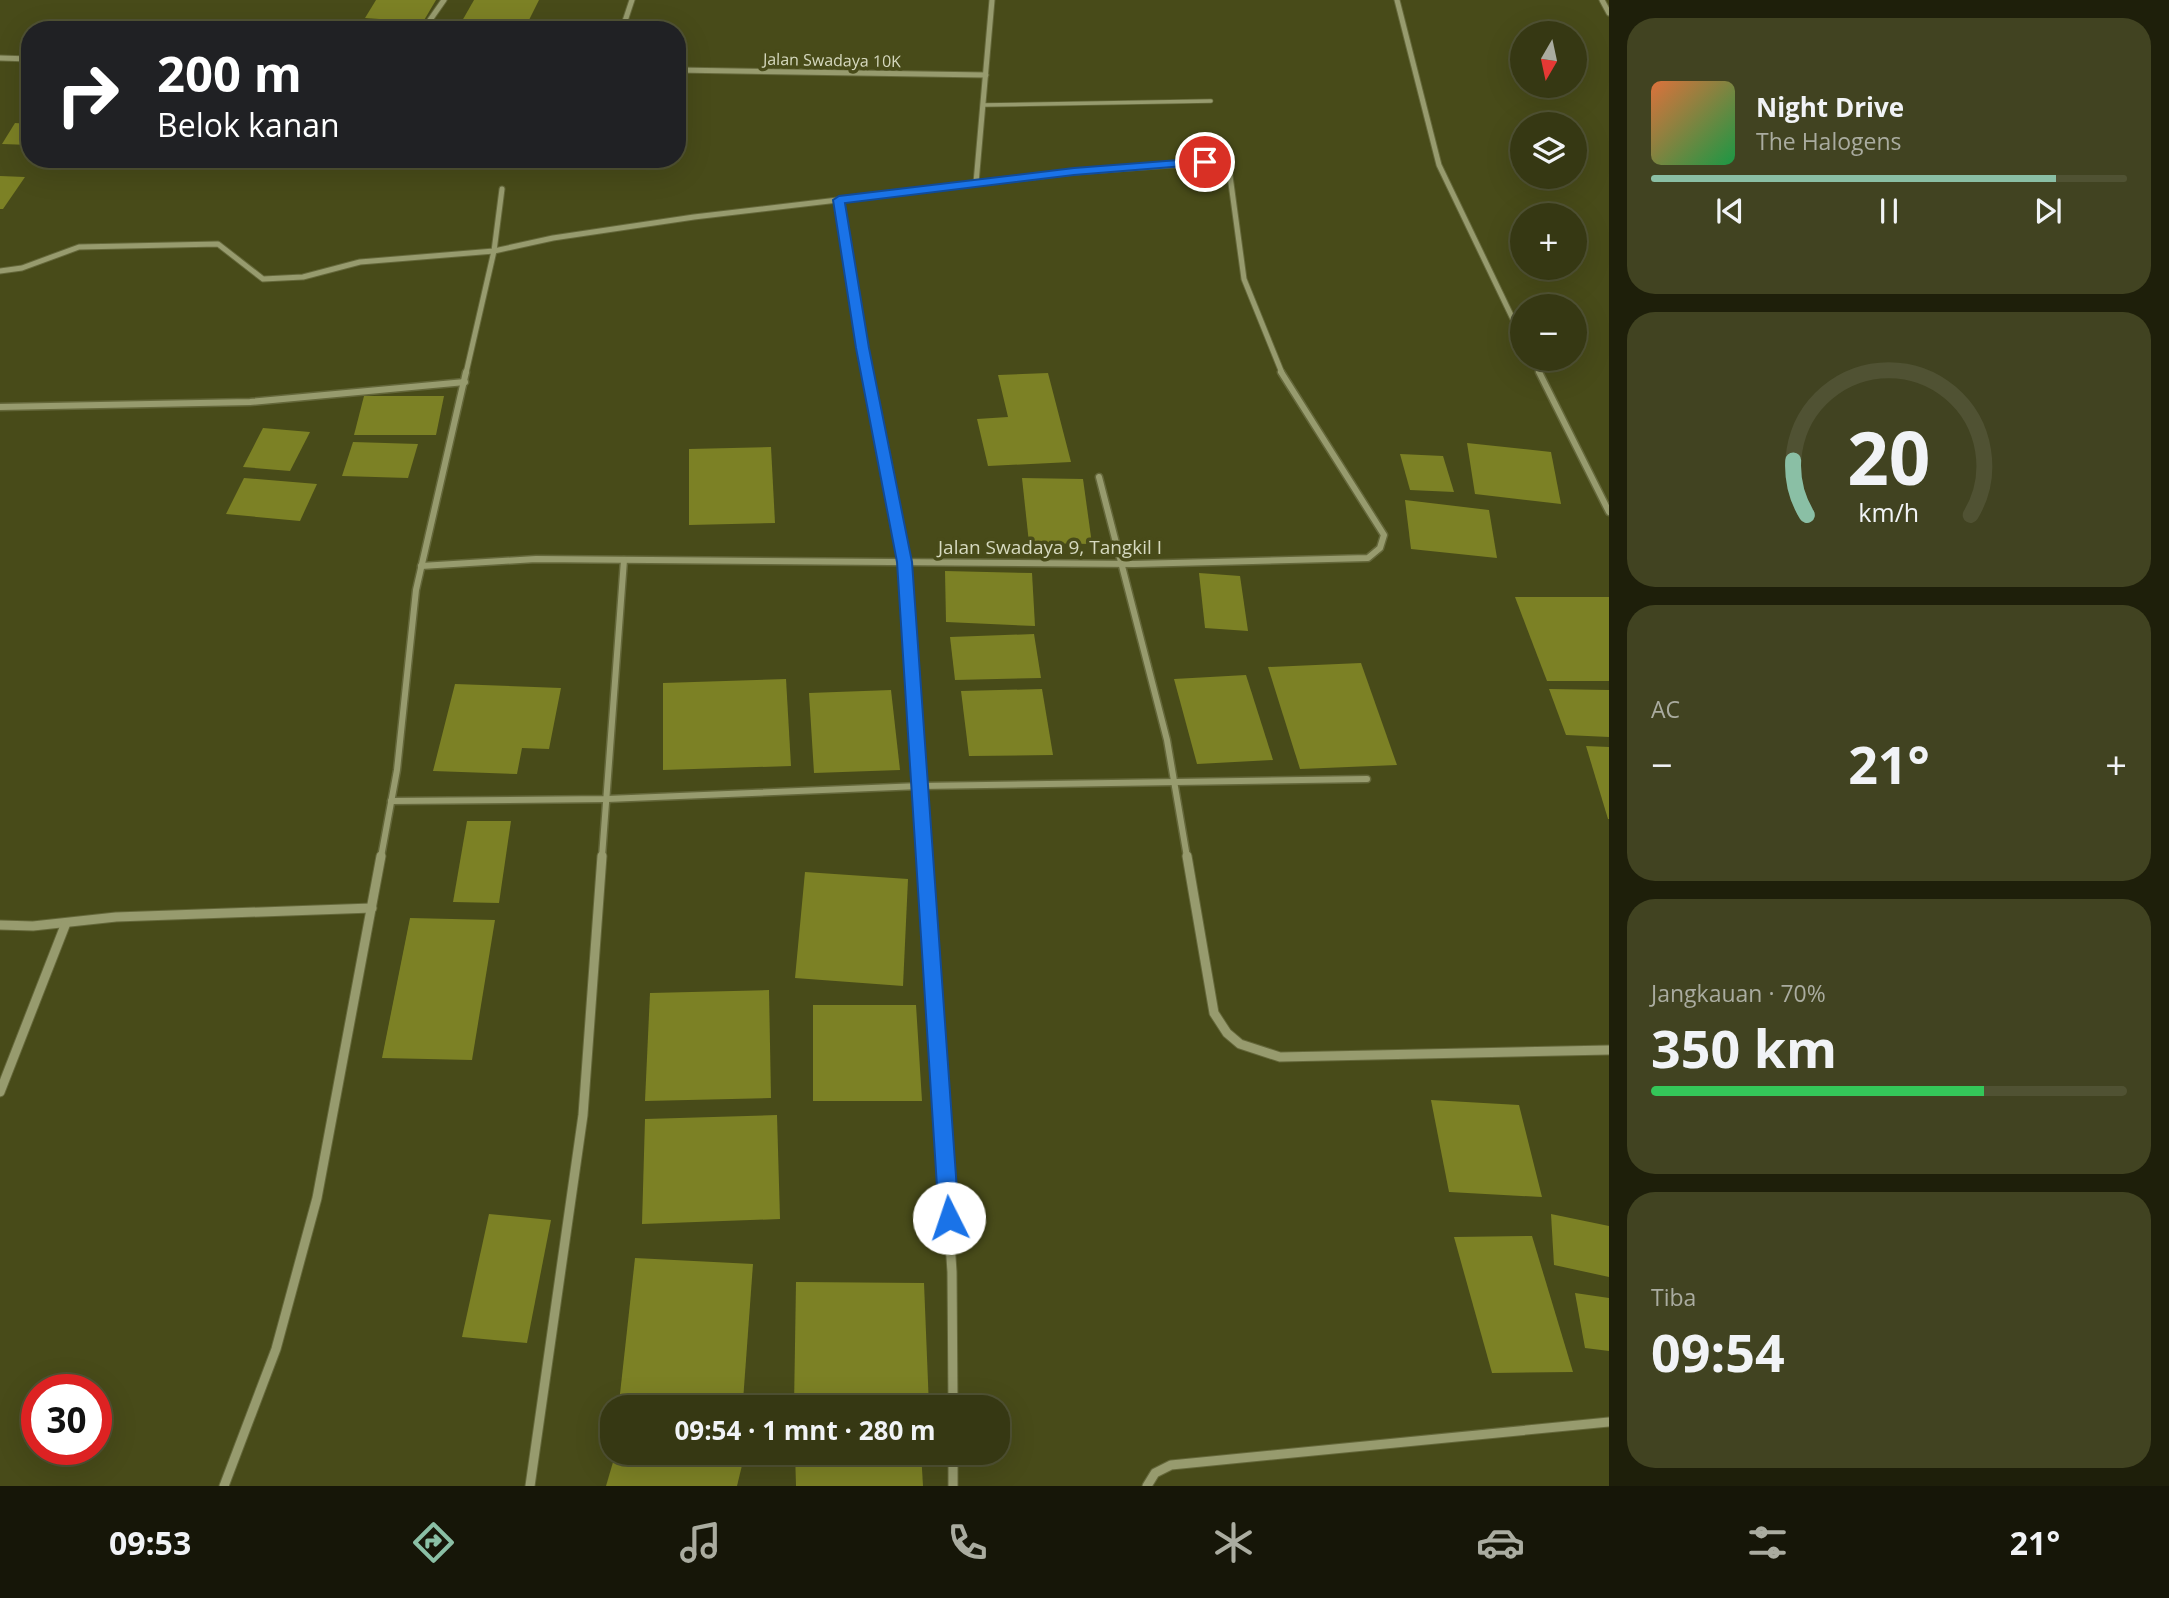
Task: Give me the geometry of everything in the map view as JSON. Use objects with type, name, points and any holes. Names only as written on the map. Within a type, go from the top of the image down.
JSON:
[{"type":"street","points":[[430,20],[444,0]]},
{"type":"street","points":[[625,21],[632,0]]},
{"type":"street","points":[[0,271],[22,268],[79,247],[218,244],[263,279],[303,277],[360,262],[495,251],[553,237],[976,183],[992,0]]},
{"type":"street","points":[[1397,0],[1439,165],[1510,313]]},
{"type":"street","points":[[1602,0],[1609,13]]},
{"type":"street","points":[[0,58],[21,59]]},
{"type":"street","name":"Jalan Swadaya 10K","points":[[686,70],[986,75]]},
{"type":"street","name":"Jalan Swadaya 9, Tangkil I","points":[[421,566],[536,559],[1121,564],[1368,558],[1380,548],[1384,535],[1377,521],[1285,382],[1247,288],[1228,161],[1088,170],[976,183]]},
{"type":"street","points":[[224,1486],[276,1349],[317,1198],[391,800],[421,566],[495,251],[502,189]]},
{"type":"street","points":[[839,200],[863,348],[905,562],[952,1272],[953,1395]]},
{"type":"street","points":[[1539,371],[1609,512]]},
{"type":"street","points":[[0,407],[250,401],[465,382]]},
{"type":"street","points":[[1099,477],[1167,740],[1214,1013],[1228,1036],[1247,1049],[1280,1057],[1609,1050]]},
{"type":"street","points":[[530,1486],[583,1115],[624,560]]},
{"type":"street","points":[[391,800],[607,799],[920,786],[1367,779]]},
{"type":"street","points":[[0,925],[33,926],[116,917],[372,908]]},
{"type":"street","points":[[0,1092],[66,923]]},
{"type":"street","points":[[1147,1486],[1155,1473],[1171,1465],[1609,1422]]},
{"type":"street","points":[[953,1465],[953,1486]]},
{"type":"lane","points":[[983,105],[1211,101]]},
{"type":"building","points":[[376,0],[436,0],[424,21],[365,18]]},
{"type":"building","points":[[474,0],[539,0],[528,21],[462,21]]},
{"type":"building","points":[[15,123],[21,123],[21,145],[2,144]]},
{"type":"building","points":[[0,176],[25,177],[3,209],[0,209]]},
{"type":"building","points":[[1048,373],[1071,462],[988,466],[977,419],[1008,417],[998,375]]},
{"type":"building","points":[[364,396],[444,396],[436,435],[354,435]]},
{"type":"building","points":[[263,428],[310,432],[290,471],[243,467]]},
{"type":"building","points":[[353,442],[418,444],[408,478],[342,476]]},
{"type":"building","points":[[1467,443],[1551,452],[1561,504],[1475,494]]},
{"type":"building","points":[[771,447],[775,523],[689,525],[689,449]]},
{"type":"building","points":[[1400,454],[1443,456],[1454,492],[1410,490]]},
{"type":"building","points":[[244,478],[317,484],[300,521],[226,514]]},
{"type":"building","points":[[1022,478],[1083,479],[1092,544],[1029,543]]},
{"type":"building","points":[[1405,500],[1489,510],[1497,558],[1411,549]]},
{"type":"building","points":[[945,571],[1032,573],[1035,626],[946,622]]},
{"type":"building","points":[[1199,573],[1240,576],[1248,631],[1205,628]]},
{"type":"building","points":[[1515,597],[1609,597],[1609,681],[1547,681]]},
{"type":"building","points":[[1034,634],[1041,678],[955,680],[950,637]]},
{"type":"building","points":[[1361,663],[1397,765],[1300,769],[1268,667]]},
{"type":"building","points":[[1246,675],[1273,760],[1197,764],[1174,679]]},
{"type":"building","points":[[786,679],[791,766],[663,770],[663,683]]},
{"type":"building","points":[[455,684],[561,688],[549,749],[522,748],[517,774],[433,771]]},
{"type":"building","points":[[1042,689],[1053,755],[969,756],[961,691]]},
{"type":"building","points":[[1549,689],[1609,690],[1609,737],[1566,735]]},
{"type":"building","points":[[891,690],[900,770],[814,773],[809,693]]},
{"type":"building","points":[[1586,746],[1609,747],[1609,819],[1608,819]]},
{"type":"building","points":[[467,821],[511,821],[499,903],[453,902]]},
{"type":"building","points":[[805,872],[908,879],[903,986],[795,978]]},
{"type":"building","points":[[410,918],[495,920],[472,1060],[382,1058]]},
{"type":"building","points":[[769,990],[771,1098],[645,1101],[650,993]]},
{"type":"building","points":[[813,1005],[916,1005],[922,1101],[813,1101]]},
{"type":"building","points":[[1431,1100],[1519,1105],[1542,1197],[1449,1192]]},
{"type":"building","points":[[777,1115],[780,1219],[642,1224],[645,1119]]},
{"type":"building","points":[[489,1214],[551,1220],[527,1343],[462,1337]]},
{"type":"building","points":[[1551,1214],[1609,1226],[1609,1277],[1554,1265]]},
{"type":"building","points":[[1532,1236],[1573,1372],[1492,1373],[1454,1237]]},
{"type":"building","points":[[635,1258],[753,1264],[743,1395],[620,1394]]},
{"type":"building","points":[[796,1282],[924,1283],[929,1395],[794,1395]]},
{"type":"building","points":[[1575,1293],[1609,1298],[1609,1351],[1585,1348]]},
{"type":"building","points":[[612,1465],[742,1465],[737,1486],[606,1486]]},
{"type":"building","points":[[795,1465],[922,1465],[923,1486],[796,1486]]},
{"type":"route","points":[[949,1218],[905,562],[863,348],[839,200],[1074,172],[1205,162]]}]
